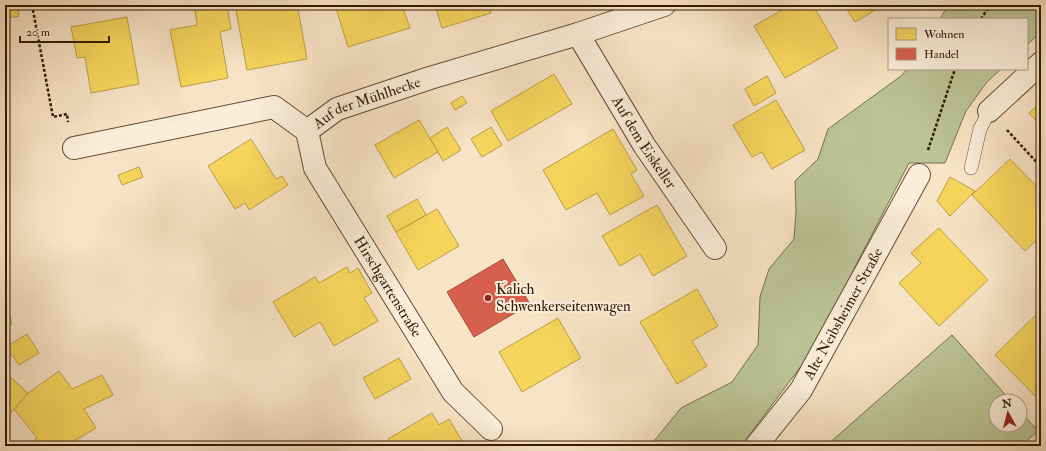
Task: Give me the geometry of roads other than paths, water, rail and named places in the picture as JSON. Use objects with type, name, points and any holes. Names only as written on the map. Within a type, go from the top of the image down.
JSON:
[{"type":"street","name":"Auf der Mühlhecke","points":[[74,148],[274,107],[307,131],[337,109],[430,78],[578,34],[664,5]]},
{"type":"street","name":"Auf dem Eiskeller","points":[[578,34],[644,145],[715,248]]},
{"type":"street","points":[[989,111],[1041,63]]},
{"type":"street","name":"Hirschgartenstraße","points":[[307,131],[315,168],[453,392],[491,429]]},
{"type":"street","name":"Alte Neibsheimer Straße","points":[[756,446],[801,390],[919,175]]},
{"type":"lane","points":[[971,168],[980,129],[989,111]]},
{"type":"place","name":"Kalich Schwenkerseitenwagen","points":[[488,298]]}]
